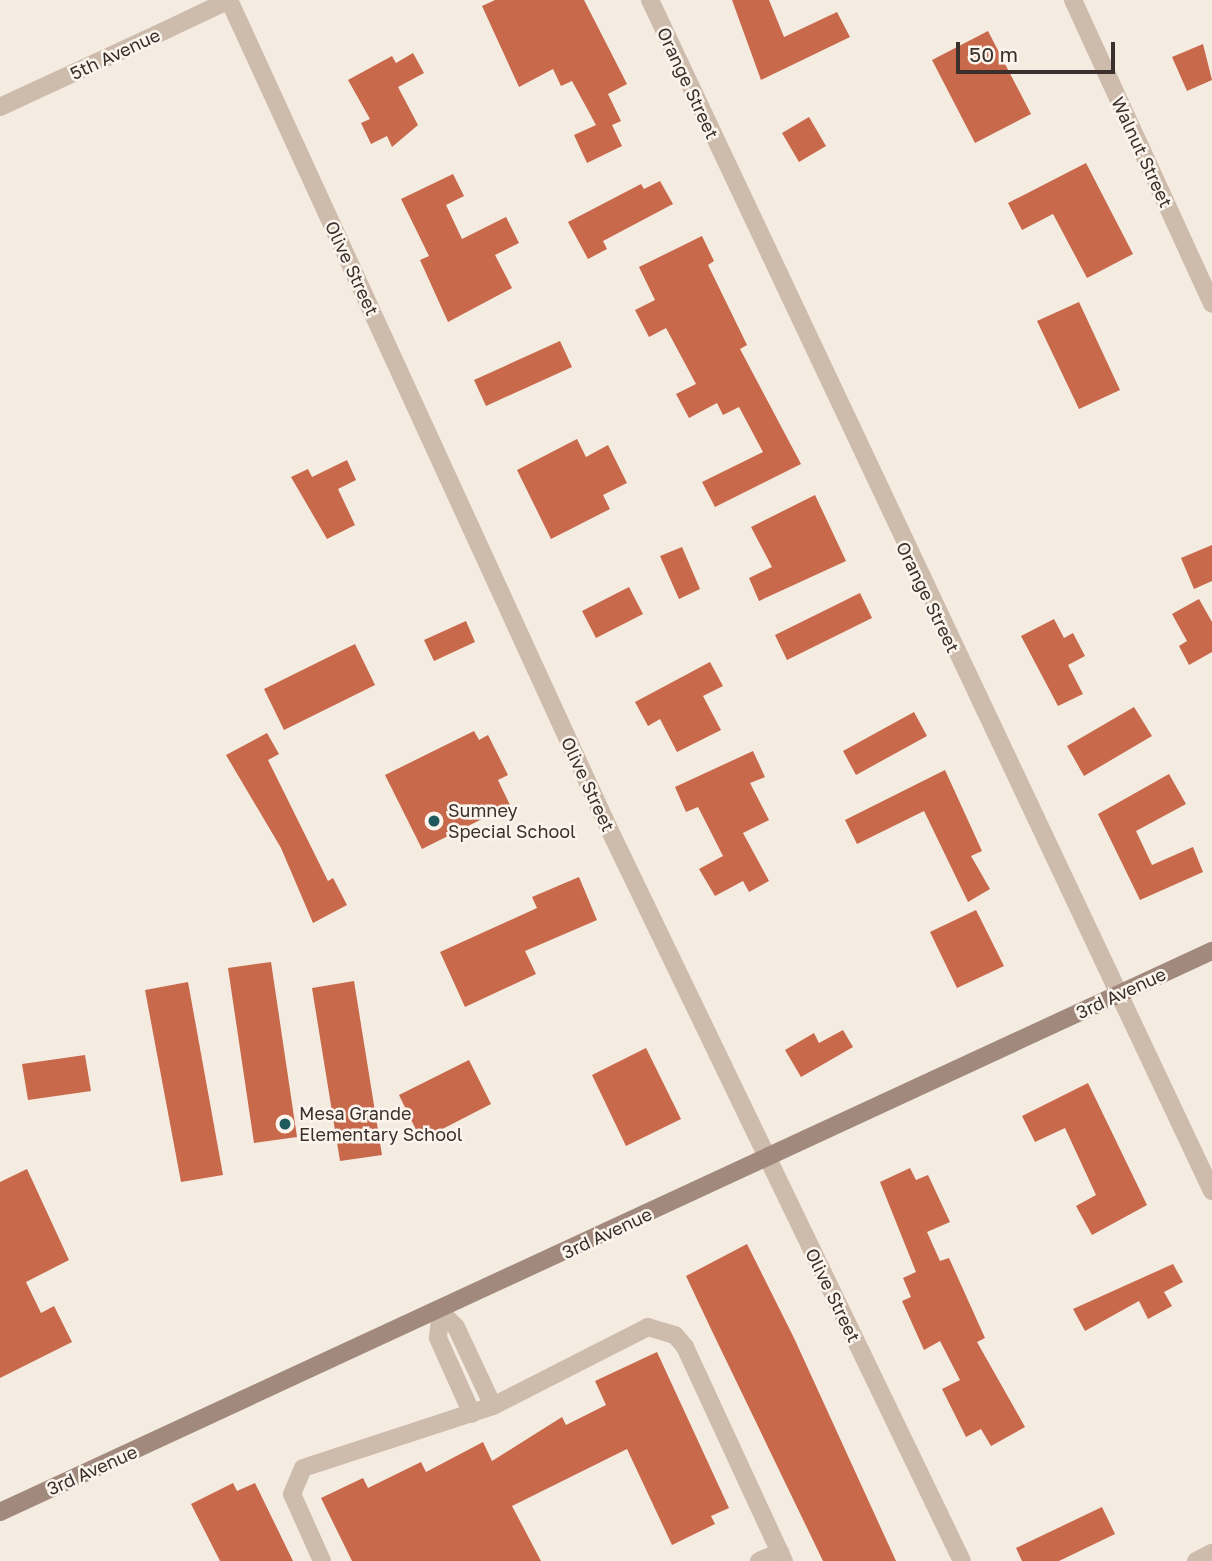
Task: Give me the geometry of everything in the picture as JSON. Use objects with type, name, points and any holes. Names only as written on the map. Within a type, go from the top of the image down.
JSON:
[{"type":"street","name":"5th Avenue","points":[[0,107],[229,0]]},
{"type":"street","name":"Olive Street","points":[[229,0],[767,1159],[962,1561]]},
{"type":"street","name":"Orange Street","points":[[650,0],[859,454],[1121,993],[1212,1191]]},
{"type":"street","name":"Walnut Street","points":[[1073,0],[1212,304]]},
{"type":"street","name":"3rd Avenue","points":[[0,1512],[441,1312],[1212,951]]},
{"type":"street","points":[[441,1312],[456,1327],[493,1406]]},
{"type":"street","points":[[441,1312],[438,1338],[472,1414]]},
{"type":"street","points":[[322,1561],[292,1494],[303,1468],[493,1406],[648,1327],[668,1331],[685,1348],[782,1556],[759,1561]]},
{"type":"street","points":[[1196,1561],[1212,1553]]},
{"type":"building","points":[[495,0],[584,0],[627,84],[608,94],[621,121],[612,125],[622,146],[587,163],[574,135],[596,125],[572,81],[561,86],[553,69],[519,87],[482,6]]},
{"type":"building","points":[[732,0],[769,0],[784,37],[837,12],[850,37],[761,80]]},
{"type":"building","points":[[988,31],[1031,114],[975,143],[932,60]]},
{"type":"building","points":[[1203,44],[1212,80],[1187,91],[1172,57]]},
{"type":"building","points":[[413,53],[424,73],[398,87],[418,125],[392,147],[387,136],[371,144],[361,123],[370,119],[348,80],[392,56],[396,63]]},
{"type":"building","points":[[809,117],[826,146],[799,162],[782,133]]},
{"type":"building","points":[[1086,163],[1133,254],[1087,278],[1053,214],[1022,230],[1008,203]]},
{"type":"building","points":[[453,174],[464,196],[446,205],[462,239],[506,217],[519,243],[495,255],[512,288],[448,322],[420,260],[429,256],[401,199]]},
{"type":"building","points":[[660,181],[673,204],[603,241],[607,249],[588,259],[568,222],[641,184],[644,189]]},
{"type":"building","points":[[702,236],[714,261],[708,265],[747,345],[740,349],[801,464],[715,507],[702,482],[763,452],[739,407],[723,415],[717,403],[689,418],[676,394],[696,384],[666,328],[649,337],[635,310],[655,300],[639,267]]},
{"type":"building","points":[[1079,302],[1120,390],[1079,409],[1037,321]]},
{"type":"building","points":[[560,341],[572,367],[486,406],[474,380]]},
{"type":"building","points":[[577,439],[586,457],[608,445],[627,483],[603,495],[610,509],[551,539],[517,470]]},
{"type":"building","points":[[347,460],[356,480],[338,489],[355,525],[327,539],[291,477],[308,469],[312,477]]},
{"type":"building","points":[[815,495],[846,561],[759,601],[749,578],[772,567],[751,527]]},
{"type":"building","points":[[1212,545],[1212,581],[1194,589],[1181,558]]},
{"type":"building","points":[[682,547],[700,589],[679,599],[660,556]]},
{"type":"building","points":[[629,587],[643,614],[596,638],[582,611]]},
{"type":"building","points":[[860,593],[872,618],[787,660],[775,635]]},
{"type":"building","points":[[1199,599],[1212,622],[1212,652],[1189,665],[1179,646],[1187,641],[1172,614]]},
{"type":"building","points":[[1054,619],[1064,638],[1073,633],[1085,656],[1068,665],[1083,694],[1058,706],[1021,636]]},
{"type":"building","points":[[466,621],[475,642],[434,661],[424,640]]},
{"type":"building","points":[[355,644],[375,685],[284,730],[264,689]]},
{"type":"building","points":[[710,662],[723,686],[703,696],[721,730],[677,752],[660,719],[648,726],[635,702]]},
{"type":"building","points":[[1134,707],[1152,736],[1084,776],[1067,746]]},
{"type":"building","points":[[914,712],[927,736],[856,775],[843,751]]},
{"type":"building","points":[[474,731],[479,740],[488,735],[508,775],[498,780],[510,805],[422,849],[385,775]]},
{"type":"building","points":[[267,733],[279,754],[268,760],[328,881],[333,878],[347,905],[313,923],[281,848],[226,755]]},
{"type":"building","points":[[753,751],[765,777],[750,783],[769,820],[743,833],[769,881],[749,892],[743,881],[715,896],[699,869],[723,856],[698,807],[686,812],[675,787]]},
{"type":"building","points":[[945,770],[982,851],[971,856],[990,889],[968,902],[924,811],[857,844],[845,820]]},
{"type":"building","points":[[1169,774],[1186,804],[1136,831],[1152,865],[1193,847],[1203,872],[1140,900],[1098,814]]},
{"type":"building","points":[[579,877],[597,920],[525,951],[536,974],[465,1007],[440,952],[537,908],[532,897]]},
{"type":"building","points":[[976,910],[1004,966],[957,988],[930,932]]},
{"type":"building","points":[[271,962],[297,1137],[254,1143],[228,968]]},
{"type":"building","points":[[354,981],[382,1155],[340,1161],[312,988]]},
{"type":"building","points":[[188,982],[223,1175],[181,1182],[145,990]]},
{"type":"building","points":[[843,1030],[853,1047],[801,1077],[785,1050],[814,1033],[819,1043]]},
{"type":"building","points":[[646,1048],[681,1119],[626,1146],[592,1075]]},
{"type":"building","points":[[85,1055],[91,1091],[28,1100],[22,1064]]},
{"type":"building","points":[[469,1060],[491,1104],[421,1140],[399,1095]]},
{"type":"building","points":[[1088,1083],[1147,1205],[1092,1235],[1076,1206],[1096,1195],[1065,1128],[1035,1142],[1022,1116]]},
{"type":"building","points":[[910,1168],[916,1180],[928,1175],[950,1222],[927,1232],[940,1261],[949,1258],[985,1338],[977,1342],[1025,1427],[991,1446],[981,1429],[966,1437],[942,1389],[960,1380],[940,1341],[924,1350],[902,1301],[911,1297],[903,1278],[916,1272],[880,1182]]},
{"type":"building","points":[[27,1169],[69,1260],[26,1282],[41,1313],[54,1306],[72,1342],[0,1378],[0,1182]]},
{"type":"building","points":[[747,1244],[794,1338],[896,1561],[823,1561],[686,1276]]},
{"type":"building","points":[[1173,1264],[1183,1282],[1164,1292],[1172,1306],[1148,1319],[1139,1301],[1085,1331],[1073,1309]]},
{"type":"building","points":[[657,1352],[729,1508],[711,1516],[715,1524],[672,1545],[627,1449],[512,1506],[541,1561],[352,1561],[321,1498],[363,1478],[368,1488],[421,1462],[426,1472],[483,1442],[492,1461],[562,1417],[566,1425],[606,1405],[595,1381]]},
{"type":"building","points":[[233,1483],[237,1491],[255,1483],[293,1561],[220,1561],[191,1504]]},
{"type":"building","points":[[1102,1507],[1115,1534],[1059,1561],[1022,1561],[1016,1548]]},
{"type":"place","name":"Sumney Special School","points":[[434,821]]},
{"type":"place","name":"Mesa Grande Elementary School","points":[[285,1124]]}]
